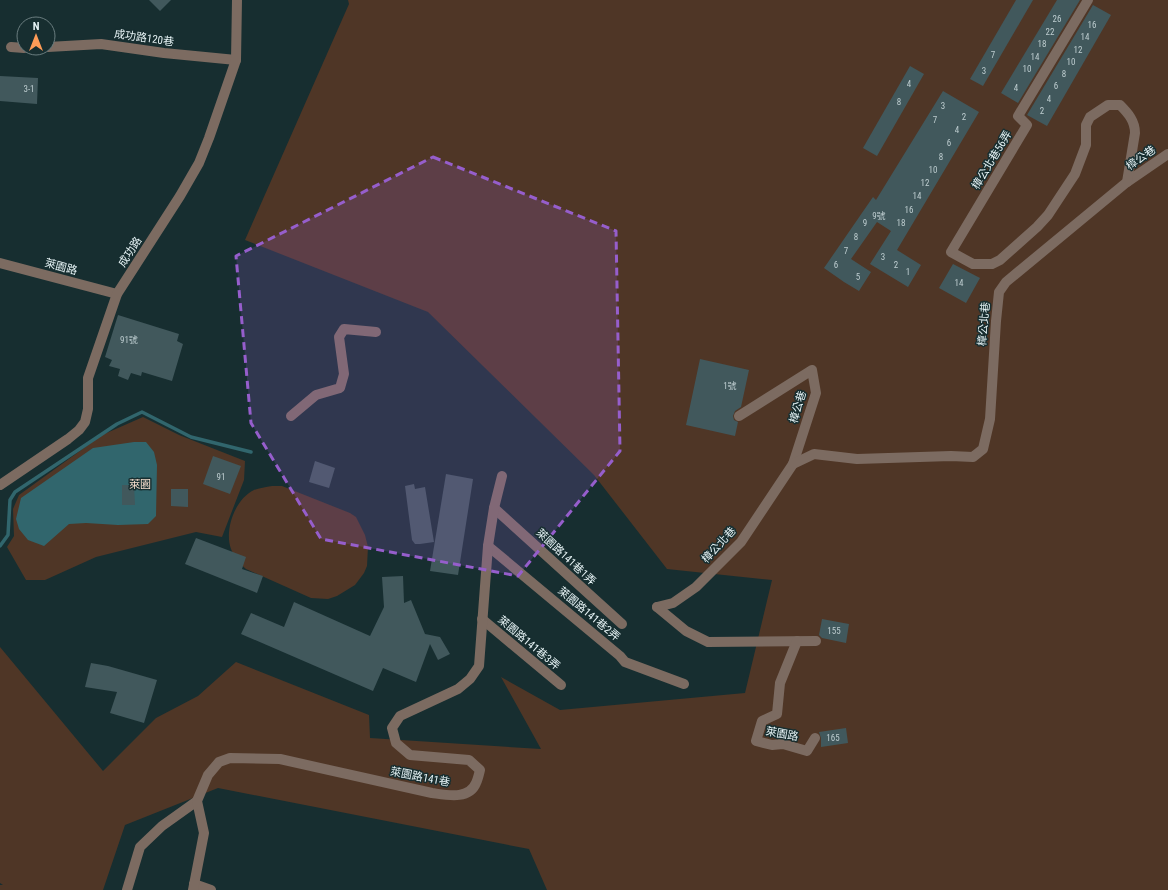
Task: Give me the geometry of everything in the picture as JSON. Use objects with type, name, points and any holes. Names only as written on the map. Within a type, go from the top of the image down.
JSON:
[{"type":"street","name":"成功路","points":[[0,485],[68,439],[79,430],[85,422],[88,409],[88,378],[116,294],[163,223],[199,163],[209,138],[236,60],[237,0]]},
{"type":"street","name":"樟公北巷56弄","points":[[1088,0],[1018,116],[1027,125],[951,252],[973,264],[992,264],[1000,260],[1037,227],[1048,215],[1074,174],[1086,145],[1086,125],[1090,117],[1108,104],[1120,104],[1135,125],[1127,182]]},
{"type":"street","name":"成功路120巷","points":[[56,47],[101,44],[164,53],[236,60]]},
{"type":"street","points":[[11,47],[16,47]]},
{"type":"street","name":"樟公巷","points":[[1127,182],[1168,154]]},
{"type":"street","name":"樟公北巷","points":[[797,641],[708,642],[686,631],[657,608],[673,603],[696,587],[741,542],[793,464],[814,454],[857,459],[951,456],[973,457],[983,449],[990,419],[999,292],[1006,282],[1127,182]]},
{"type":"street","name":"萊園路","points":[[0,263],[116,294]]},
{"type":"street","points":[[290,416],[316,395],[340,388],[344,374],[339,337],[344,329],[376,332]]},
{"type":"street","name":"樟公巷","points":[[739,416],[812,370],[816,393],[793,464]]},
{"type":"street","name":"萊園路141巷","points":[[197,801],[208,775],[219,762],[230,758],[280,758],[432,793],[453,795],[466,794],[476,784],[480,770],[469,760],[410,755],[396,743],[392,728],[400,716],[458,689],[470,679],[478,666],[488,546],[494,508],[502,476]]},
{"type":"street","name":"萊園路141巷1弄","points":[[494,508],[622,624]]},
{"type":"street","name":"萊園路141巷2弄","points":[[488,546],[620,656],[625,662],[684,684]]},
{"type":"street","name":"萊園路141巷3弄","points":[[482,620],[561,685]]},
{"type":"street","points":[[797,641],[816,641]]},
{"type":"street","name":"萊園路","points":[[797,641],[780,683],[777,714],[762,721],[756,741],[772,745],[783,744],[807,751],[815,738]]},
{"type":"street","points":[[127,890],[140,847],[162,826],[197,801],[204,833],[194,887],[211,890]]},
{"type":"highlighted area","points":[[433,157],[616,231],[620,451],[518,576],[321,539],[251,423],[236,256]]},
{"type":"green space","points":[[348,0],[1168,0],[1168,890],[547,890],[529,849],[218,788],[125,825],[103,890],[0,890],[0,885],[3,885],[0,883],[0,647],[103,771],[156,718],[198,696],[236,662],[369,715],[370,738],[541,749],[501,677],[560,710],[745,693],[772,580],[667,569],[594,475],[428,312],[245,240],[349,4]]},
{"type":"green space","name":"萊園","points":[[143,417],[179,435],[245,461],[244,480],[222,537],[196,532],[96,557],[45,580],[26,580],[7,547],[14,536],[13,509],[19,495],[102,435]]},
{"type":"green space","points":[[282,486],[350,513],[356,517],[365,535],[368,547],[367,566],[364,573],[355,585],[337,596],[328,599],[311,598],[246,569],[239,562],[232,552],[229,541],[230,524],[233,516],[241,500],[247,494],[256,489]]},
{"type":"water","points":[[134,442],[146,442],[154,452],[157,465],[156,516],[148,524],[69,524],[44,546],[28,540],[19,529],[16,519],[21,498],[93,448]]},
{"type":"building","points":[[149,0],[171,0],[160,11]]},
{"type":"building","points":[[1016,0],[1033,0],[983,86],[970,79]]},
{"type":"building","points":[[1057,0],[1080,0],[1018,103],[1001,93]]},
{"type":"building","points":[[1093,5],[1111,15],[1047,126],[1027,115]]},
{"type":"building","points":[[910,66],[924,74],[877,156],[863,148]]},
{"type":"building","points":[[0,76],[38,78],[37,104],[0,101]]},
{"type":"building","points":[[943,91],[979,112],[897,250],[921,265],[908,287],[870,264],[891,231],[877,222],[851,259],[871,272],[859,291],[824,268],[873,197],[876,200]]},
{"type":"building","points":[[953,264],[980,278],[966,303],[939,288]]},
{"type":"building","points":[[118,315],[179,334],[177,341],[183,344],[172,381],[142,372],[141,376],[131,373],[128,380],[118,376],[120,369],[109,366],[112,360],[105,357]]},
{"type":"building","points":[[700,359],[749,370],[741,407],[735,411],[733,416],[734,420],[738,422],[735,436],[686,425]]},
{"type":"building","points":[[213,456],[241,466],[230,494],[203,484]]},
{"type":"building","points":[[315,461],[335,468],[329,488],[309,482]]},
{"type":"building","points":[[446,474],[473,479],[458,575],[430,571]]},
{"type":"building","points":[[414,484],[415,489],[425,487],[434,542],[415,544],[412,540],[405,486]]},
{"type":"building","points":[[122,485],[134,485],[135,505],[122,505]]},
{"type":"building","points":[[171,489],[188,489],[188,507],[171,506]]},
{"type":"building","points":[[196,538],[246,557],[242,569],[263,576],[257,593],[185,564]]},
{"type":"building","points":[[403,576],[404,603],[411,600],[425,634],[440,637],[450,654],[438,660],[430,644],[416,682],[383,668],[373,691],[241,634],[251,613],[284,627],[294,602],[370,636],[384,607],[382,577]]},
{"type":"building","points":[[822,619],[849,624],[846,643],[822,638],[819,635]]},
{"type":"building","points":[[91,663],[108,666],[157,680],[144,723],[110,713],[117,692],[85,687]]},
{"type":"building","points":[[846,728],[848,743],[821,747],[819,732]]},
{"type":"waterway","points":[[0,546],[8,535],[10,500],[15,492],[117,424],[142,412],[191,437],[251,452]]}]
